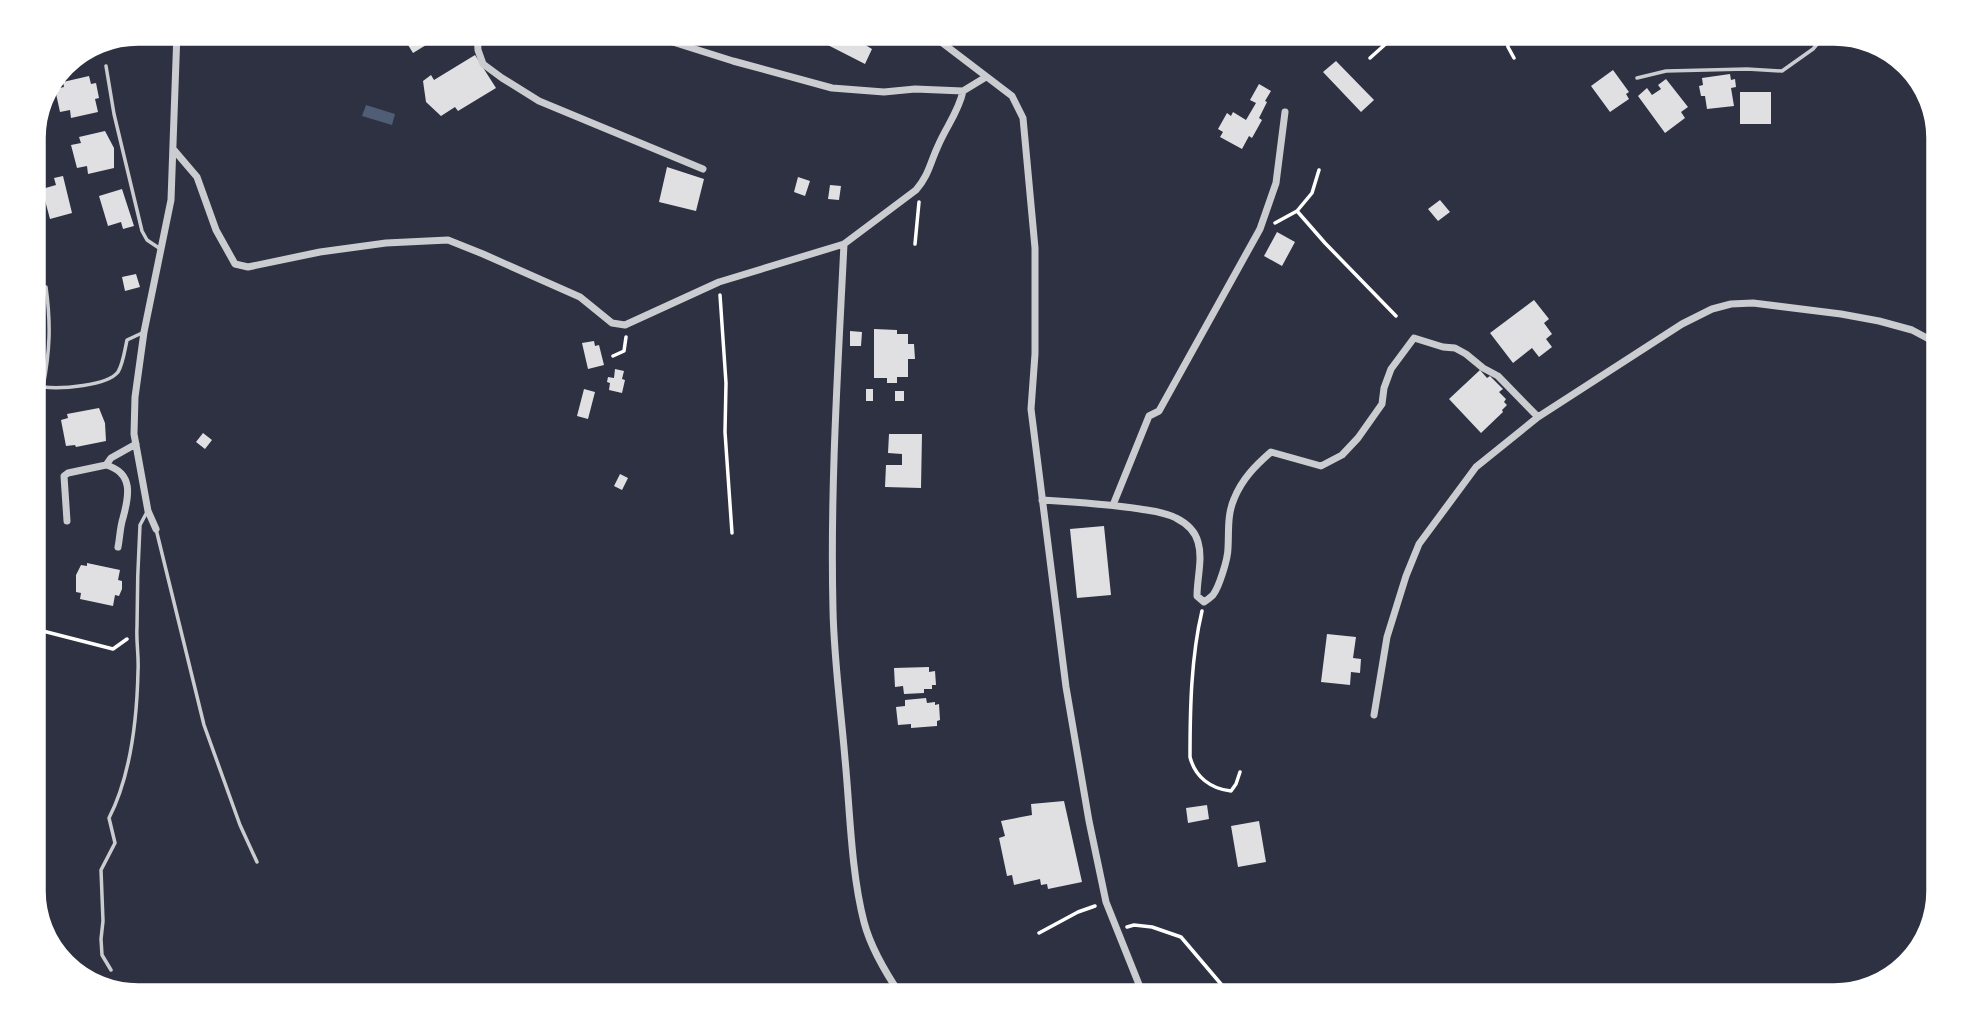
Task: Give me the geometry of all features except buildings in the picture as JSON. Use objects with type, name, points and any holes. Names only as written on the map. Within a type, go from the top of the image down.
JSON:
[{"type":"street","points":[[156,529],[148,511],[134,435],[135,397],[144,332],[171,200],[177,44]]},
{"type":"street","points":[[478,44],[483,64],[539,101],[704,169]]},
{"type":"street","points":[[679,44],[832,89],[884,92],[915,89],[963,91],[986,77]]},
{"type":"street","points":[[944,44],[1012,96],[1023,118],[1035,248],[1035,354],[1031,410],[1066,687],[1106,902],[1139,985]]},
{"type":"street","points":[[174,150],[197,177],[216,230],[235,264],[248,267],[386,243],[448,240],[580,297],[612,323],[625,325],[719,282],[844,244],[916,190],[925,179],[963,91]]},
{"type":"street","points":[[1113,505],[1149,416],[1159,411],[1260,229],[1276,183],[1285,111]]},
{"type":"street","points":[[844,244],[833,458],[833,613],[852,838],[861,909],[864,925],[893,985]]},
{"type":"street","points":[[1374,715],[1387,637],[1419,544],[1476,467],[1538,417],[1682,324],[1712,309],[1731,304],[1753,303],[1841,314],[1912,330],[1928,339]]},
{"type":"street","points":[[1042,500],[1113,505],[1161,512],[1186,524],[1198,543],[1200,560],[1197,596],[1204,602],[1213,595],[1222,574],[1228,552],[1228,523],[1233,501],[1251,469],[1271,452],[1321,466],[1342,455],[1382,404],[1391,369],[1414,338],[1455,348],[1466,354],[1498,376],[1538,417]]},
{"type":"street","points":[[106,465],[111,457],[136,444]]},
{"type":"street","points":[[67,521],[64,476],[106,465],[116,468],[125,479],[128,489],[128,503],[118,547]]},
{"type":"lane","points":[[1637,78],[1666,71],[1782,71],[1817,44]]},
{"type":"lane","points":[[106,66],[114,114],[142,231],[147,240],[161,249]]},
{"type":"lane","points":[[44,382],[49,360],[50,320],[46,287]]},
{"type":"lane","points":[[44,387],[58,389],[110,379],[119,370],[127,340],[144,332]]},
{"type":"lane","points":[[111,970],[102,955],[100,939],[103,921],[101,870],[115,843],[109,818],[116,805],[132,736],[138,669],[136,631],[140,525],[148,511]]},
{"type":"lane","points":[[156,529],[204,725],[240,825],[257,862]]},
{"type":"path","points":[[1370,58],[1386,44]]},
{"type":"path","points":[[1508,44],[1514,58]]},
{"type":"path","points":[[1260,229],[1297,211],[1312,193],[1320,170]]},
{"type":"path","points":[[915,244],[920,204],[916,190]]},
{"type":"path","points":[[1297,211],[1396,316]]},
{"type":"path","points":[[719,282],[732,533]]},
{"type":"path","points":[[613,356],[624,351],[625,325]]},
{"type":"path","points":[[1204,602],[1192,691],[1192,767],[1210,787],[1221,790],[1231,791],[1237,784],[1240,772]]},
{"type":"path","points":[[44,631],[113,649],[136,631]]},
{"type":"path","points":[[1039,933],[1078,912],[1106,902]]},
{"type":"path","points":[[1118,929],[1143,926],[1181,937],[1221,985]]},
{"type":"water","points":[[366,105],[395,114],[392,125],[362,116]]}]
